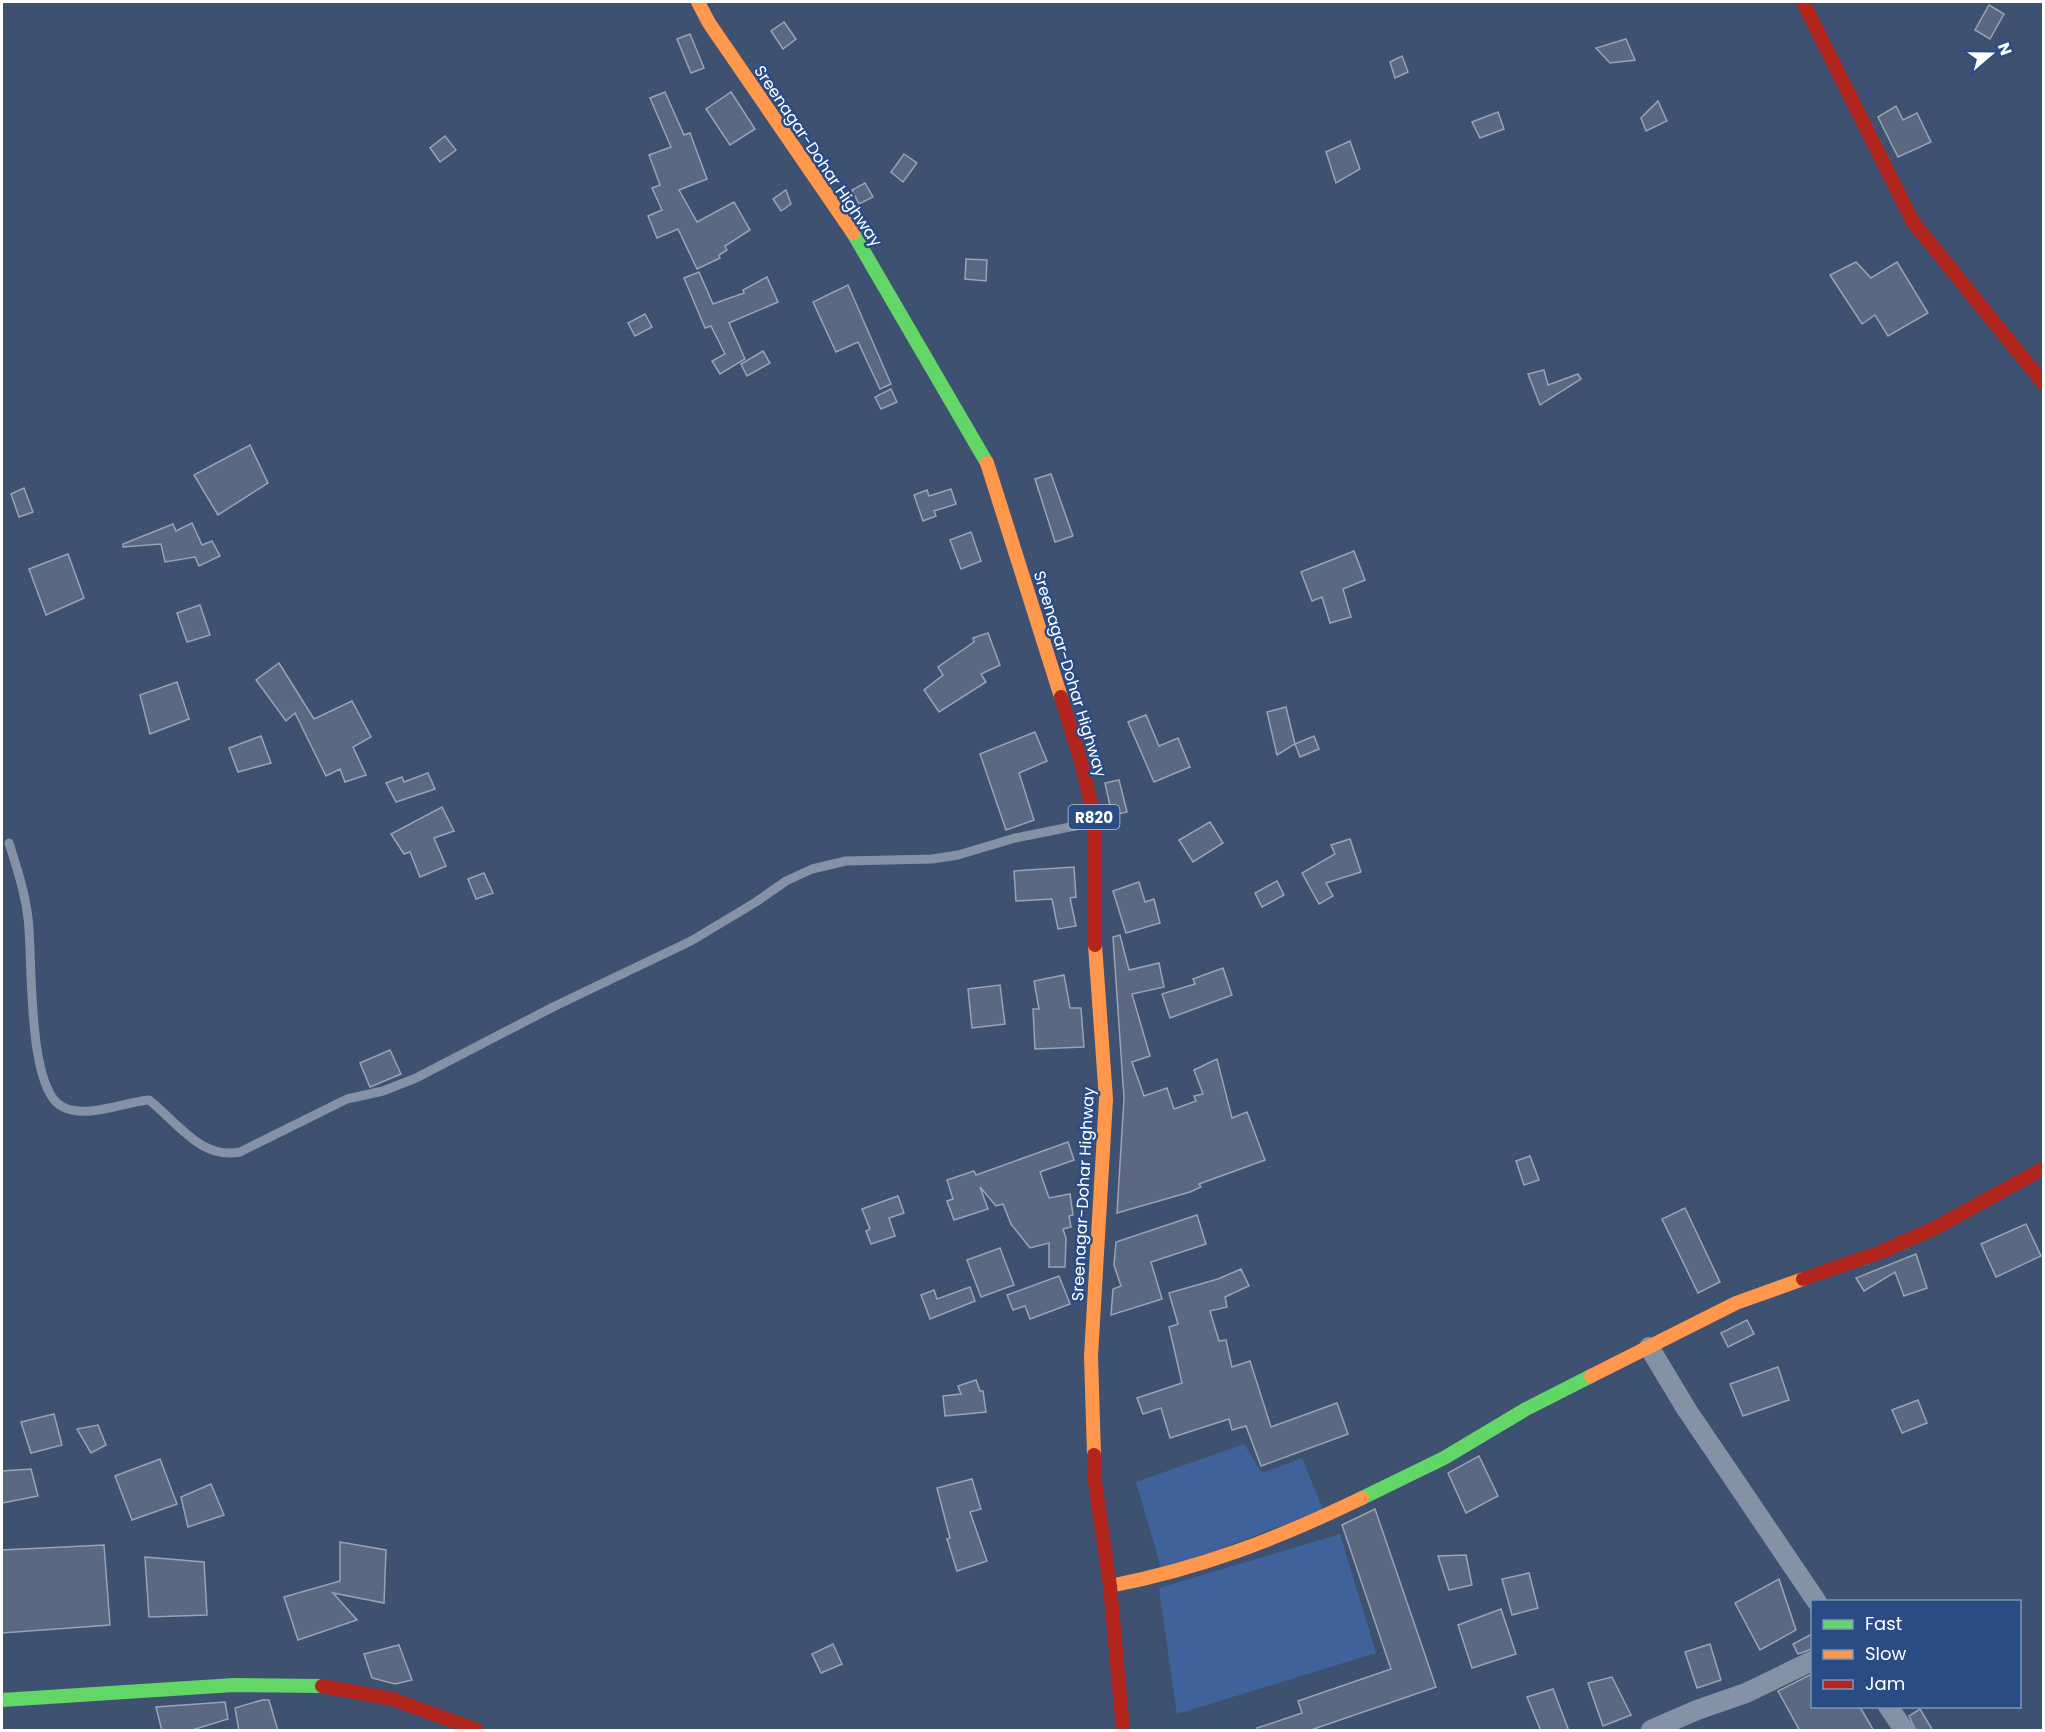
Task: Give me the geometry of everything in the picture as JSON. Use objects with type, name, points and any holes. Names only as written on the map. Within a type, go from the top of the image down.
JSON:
[{"type":"street","name":"Sreenagar-Dohar Highway","points":[[698,2],[709,23],[854,234],[985,456],[1083,765],[1095,822],[1095,955],[1106,1099],[1091,1356],[1095,1482],[1110,1586],[1123,1731]]},
{"type":"street","points":[[1803,2],[1913,222],[2043,384]]},
{"type":"street","points":[[1110,1586],[1161,1576],[1241,1552],[1310,1523],[1444,1458],[1526,1409],[1736,1303],[1881,1252],[1935,1228],[2043,1168]]},
{"type":"street","points":[[1649,1347],[1687,1410],[1780,1544],[1816,1600]]},
{"type":"street","points":[[1651,1731],[1697,1710],[1746,1693],[1811,1661]]},
{"type":"street","points":[[2,1700],[34,1696],[249,1685],[338,1688],[409,1704],[477,1731]]},
{"type":"street","points":[[1889,1708],[1904,1731]]},
{"type":"lane","points":[[9,843],[29,920],[32,1014],[44,1077],[53,1096],[62,1107],[75,1110],[149,1100],[201,1147],[226,1155],[240,1152],[347,1099],[383,1091],[416,1078],[553,1007],[691,941],[786,881],[812,869],[846,861],[949,856],[1015,838],[1095,822]]},
{"type":"shaded area","points":[[1244,1444],[1262,1473],[1302,1458],[1323,1510],[1162,1571],[1136,1482]]},
{"type":"shaded area","points":[[1340,1534],[1376,1653],[1177,1714],[1159,1588]]},
{"type":"building","points":[[1989,5],[2004,14],[1990,39],[1975,30]]},
{"type":"building","points":[[784,22],[796,39],[783,49],[771,31]]},
{"type":"building","points":[[690,34],[704,68],[691,73],[677,39]]},
{"type":"building","points":[[1626,39],[1635,60],[1610,63],[1596,48]]},
{"type":"building","points":[[1402,56],[1408,72],[1395,78],[1390,62]]},
{"type":"building","points":[[665,92],[684,135],[690,133],[707,179],[679,190],[697,222],[734,202],[750,230],[725,246],[727,250],[719,255],[720,258],[697,269],[678,229],[657,238],[648,216],[662,210],[652,188],[660,185],[649,155],[671,147],[650,98]]},
{"type":"building","points":[[731,92],[755,129],[730,145],[706,109]]},
{"type":"building","points":[[1658,101],[1667,121],[1646,131],[1641,118]]},
{"type":"building","points":[[1896,106],[1903,120],[1917,113],[1931,142],[1898,157],[1878,117]]},
{"type":"building","points":[[1498,112],[1504,129],[1480,138],[1472,122]]},
{"type":"building","points":[[445,136],[456,150],[440,162],[430,148]]},
{"type":"building","points":[[1350,141],[1360,169],[1336,183],[1326,152]]},
{"type":"building","points":[[904,154],[917,163],[903,182],[891,172]]},
{"type":"building","points":[[865,183],[873,197],[859,204],[852,190]]},
{"type":"building","points":[[786,190],[791,204],[781,211],[773,199]]},
{"type":"building","points":[[966,259],[987,260],[986,281],[965,279]]},
{"type":"building","points":[[1856,262],[1871,278],[1897,262],[1928,313],[1888,336],[1875,315],[1862,324],[1830,275]]},
{"type":"building","points":[[699,272],[713,304],[744,293],[743,290],[767,277],[778,302],[729,323],[745,359],[720,374],[712,361],[725,354],[711,326],[705,328],[684,278]]},
{"type":"building","points":[[848,285],[891,384],[880,389],[858,342],[836,352],[813,302]]},
{"type":"building","points":[[645,314],[652,327],[635,336],[628,323]]},
{"type":"building","points":[[763,351],[770,363],[747,376],[741,364]]},
{"type":"building","points":[[1544,370],[1548,385],[1578,374],[1581,379],[1540,405],[1528,374]]},
{"type":"building","points":[[891,389],[897,402],[881,409],[875,397]]},
{"type":"building","points":[[250,445],[268,483],[218,515],[194,475]]},
{"type":"building","points":[[1051,474],[1073,536],[1055,542],[1035,479]]},
{"type":"building","points":[[24,488],[33,512],[19,517],[11,494]]},
{"type":"building","points":[[951,489],[956,504],[934,511],[936,516],[923,521],[914,495],[927,490],[929,496]]},
{"type":"building","points":[[192,523],[202,545],[212,541],[220,556],[199,566],[195,557],[165,562],[161,544],[123,547],[123,544],[173,524],[176,531]]},
{"type":"building","points":[[971,532],[981,561],[961,569],[950,540]]},
{"type":"building","points":[[1354,551],[1365,580],[1343,589],[1351,617],[1330,623],[1322,597],[1312,601],[1301,572]]},
{"type":"building","points":[[68,554],[84,598],[46,615],[29,569]]},
{"type":"building","points":[[200,605],[210,635],[187,642],[177,613]]},
{"type":"building","points":[[988,633],[1000,665],[981,674],[986,682],[939,712],[924,690],[943,675],[938,667],[974,642],[973,638]]},
{"type":"building","points":[[279,663],[314,719],[352,701],[371,737],[353,747],[366,775],[345,782],[340,769],[326,776],[295,713],[286,721],[256,680]]},
{"type":"building","points":[[177,682],[189,719],[150,734],[140,695]]},
{"type":"building","points":[[1286,707],[1295,744],[1277,755],[1267,712]]},
{"type":"building","points":[[1146,715],[1159,746],[1178,738],[1190,767],[1154,782],[1128,722]]},
{"type":"building","points":[[1035,732],[1047,761],[1019,773],[1034,820],[1006,830],[980,754]]},
{"type":"building","points":[[261,736],[271,763],[238,772],[229,748]]},
{"type":"building","points":[[1314,736],[1319,749],[1300,757],[1295,744]]},
{"type":"building","points":[[428,773],[435,789],[396,802],[386,783],[402,777],[404,782]]},
{"type":"building","points":[[1119,780],[1127,812],[1112,815],[1105,783]]},
{"type":"building","points":[[442,807],[454,831],[434,838],[446,866],[420,877],[410,852],[404,854],[391,834]]},
{"type":"building","points":[[1210,822],[1223,843],[1193,862],[1179,840]]},
{"type":"building","points":[[1350,839],[1361,872],[1326,883],[1333,896],[1319,904],[1302,873],[1335,854],[1331,845]]},
{"type":"building","points":[[1074,867],[1076,897],[1070,898],[1076,926],[1058,929],[1052,899],[1016,901],[1014,871]]},
{"type":"building","points":[[484,873],[493,893],[476,899],[468,879]]},
{"type":"building","points":[[1277,881],[1284,895],[1262,907],[1255,893]]},
{"type":"building","points":[[1139,882],[1145,902],[1154,899],[1160,923],[1126,933],[1113,891]]},
{"type":"building","points":[[1120,935],[1129,970],[1159,963],[1164,987],[1132,994],[1150,1056],[1132,1062],[1144,1096],[1167,1088],[1174,1109],[1196,1101],[1194,1096],[1203,1094],[1194,1070],[1217,1059],[1232,1118],[1247,1112],[1265,1160],[1199,1184],[1201,1187],[1190,1192],[1117,1213],[1124,1098],[1113,937]]},
{"type":"building","points":[[1223,968],[1232,995],[1170,1018],[1162,994],[1195,984],[1193,979]]},
{"type":"building","points":[[1064,975],[1070,1008],[1081,1008],[1084,1047],[1035,1049],[1033,1009],[1039,1009],[1034,981]]},
{"type":"building","points":[[1000,985],[1005,1024],[972,1028],[968,989]]},
{"type":"building","points":[[390,1050],[401,1074],[370,1087],[360,1063]]},
{"type":"building","points":[[1068,1142],[1074,1160],[1040,1172],[1049,1198],[1070,1194],[1073,1215],[1069,1216],[1071,1227],[1063,1229],[1066,1238],[1065,1267],[1049,1267],[1049,1243],[1030,1248],[1011,1224],[1003,1204],[996,1206],[980,1187],[988,1209],[954,1220],[947,1201],[953,1199],[947,1180],[974,1171],[976,1175]]},
{"type":"building","points":[[1530,1156],[1539,1180],[1524,1185],[1516,1161]]},
{"type":"building","points":[[898,1196],[904,1213],[889,1218],[895,1236],[871,1244],[866,1231],[870,1229],[862,1209]]},
{"type":"building","points":[[1685,1208],[1720,1282],[1698,1293],[1662,1219]]},
{"type":"building","points":[[1197,1215],[1206,1244],[1151,1262],[1162,1299],[1111,1315],[1113,1289],[1121,1286],[1114,1265],[1116,1242]]},
{"type":"building","points":[[2026,1224],[2041,1256],[1996,1277],[1981,1244]]},
{"type":"building","points":[[1000,1248],[1014,1285],[981,1297],[967,1260]]},
{"type":"building","points":[[1916,1254],[1927,1288],[1904,1296],[1895,1272],[1864,1291],[1856,1278]]},
{"type":"building","points":[[1241,1269],[1249,1286],[1225,1297],[1227,1307],[1210,1311],[1219,1341],[1226,1340],[1232,1367],[1250,1361],[1271,1427],[1337,1403],[1348,1434],[1261,1466],[1246,1426],[1232,1430],[1229,1419],[1170,1438],[1161,1408],[1143,1414],[1137,1398],[1182,1383],[1169,1327],[1178,1324],[1169,1293],[1218,1279]]},
{"type":"building","points":[[1059,1276],[1070,1304],[1030,1319],[1025,1306],[1013,1310],[1007,1295]]},
{"type":"building","points":[[970,1287],[975,1301],[930,1319],[921,1295],[934,1290],[937,1299]]},
{"type":"building","points":[[1747,1320],[1754,1334],[1728,1347],[1721,1333]]},
{"type":"building","points":[[1778,1367],[1789,1400],[1743,1416],[1730,1384]]},
{"type":"building","points":[[976,1380],[980,1391],[983,1391],[986,1412],[945,1416],[943,1396],[961,1394],[958,1386]]},
{"type":"building","points":[[1918,1400],[1927,1423],[1902,1433],[1892,1410]]},
{"type":"building","points":[[54,1414],[62,1445],[31,1453],[21,1422]]},
{"type":"building","points":[[98,1425],[106,1445],[91,1453],[77,1429]]},
{"type":"building","points":[[1479,1456],[1498,1496],[1466,1513],[1448,1473]]},
{"type":"building","points":[[160,1459],[177,1504],[132,1520],[115,1476]]},
{"type":"building","points":[[31,1469],[38,1496],[2,1503],[2,1471]]},
{"type":"building","points":[[972,1479],[981,1509],[970,1512],[987,1561],[957,1571],[947,1539],[950,1538],[937,1488]]},
{"type":"building","points":[[211,1484],[224,1515],[188,1527],[181,1497]]},
{"type":"building","points":[[1375,1509],[1436,1687],[1308,1731],[1258,1731],[1257,1728],[1302,1713],[1298,1701],[1391,1669],[1342,1525]]},
{"type":"building","points":[[340,1542],[386,1550],[384,1603],[333,1593],[357,1620],[298,1640],[284,1597],[340,1581]]},
{"type":"building","points":[[104,1545],[110,1625],[2,1633],[2,1550]]},
{"type":"building","points":[[1466,1555],[1472,1585],[1449,1590],[1438,1556]]},
{"type":"building","points":[[145,1557],[204,1562],[207,1615],[149,1617]]},
{"type":"building","points":[[1529,1573],[1538,1608],[1512,1615],[1502,1579]]},
{"type":"building","points":[[1779,1579],[1796,1630],[1760,1650],[1735,1603]]},
{"type":"building","points":[[1501,1609],[1516,1654],[1472,1668],[1458,1625]]},
{"type":"building","points":[[1811,1635],[1811,1649],[1798,1654],[1793,1644]]},
{"type":"building","points":[[833,1644],[842,1664],[821,1673],[812,1654]]},
{"type":"building","points":[[1710,1644],[1721,1680],[1697,1688],[1685,1652]]},
{"type":"building","points":[[399,1645],[412,1680],[395,1684],[372,1678],[364,1654]]},
{"type":"building","points":[[1811,1674],[1811,1708],[1861,1708],[1874,1731],[1800,1731],[1778,1691]]},
{"type":"building","points":[[1612,1677],[1631,1715],[1603,1726],[1588,1683]]},
{"type":"building","points":[[1553,1689],[1569,1731],[1541,1731],[1527,1697]]},
{"type":"building","points":[[269,1700],[278,1731],[239,1731],[235,1708]]},
{"type":"building","points":[[225,1702],[228,1719],[189,1731],[162,1731],[156,1707]]},
{"type":"building","points":[[1920,1709],[1933,1731],[1916,1731],[1909,1716]]},
{"type":"traffic: fast","points":[[853,233],[987,463]]},
{"type":"traffic: fast","points":[[1362,1498],[1444,1458],[1526,1409],[1591,1376]]},
{"type":"traffic: fast","points":[[2,1700],[234,1685],[322,1686]]},
{"type":"traffic: slow","points":[[698,2],[709,23],[853,233]]},
{"type":"traffic: slow","points":[[987,463],[1061,697]]},
{"type":"traffic: slow","points":[[1094,1455],[1091,1356],[1106,1099],[1095,945]]},
{"type":"traffic: slow","points":[[1591,1376],[1736,1303],[1803,1279]]},
{"type":"traffic: slow","points":[[1110,1586],[1144,1579],[1239,1551],[1300,1527],[1362,1498]]},
{"type":"traffic: jam","points":[[1803,2],[1913,222],[2044,384]]},
{"type":"traffic: jam","points":[[1061,697],[1082,765],[1095,822],[1095,945]]},
{"type":"traffic: jam","points":[[1803,1279],[1881,1252],[1935,1228],[2044,1168]]},
{"type":"traffic: jam","points":[[1094,1455],[1095,1482],[1110,1586],[1123,1730]]},
{"type":"traffic: jam","points":[[322,1686],[392,1699],[477,1730]]}]
